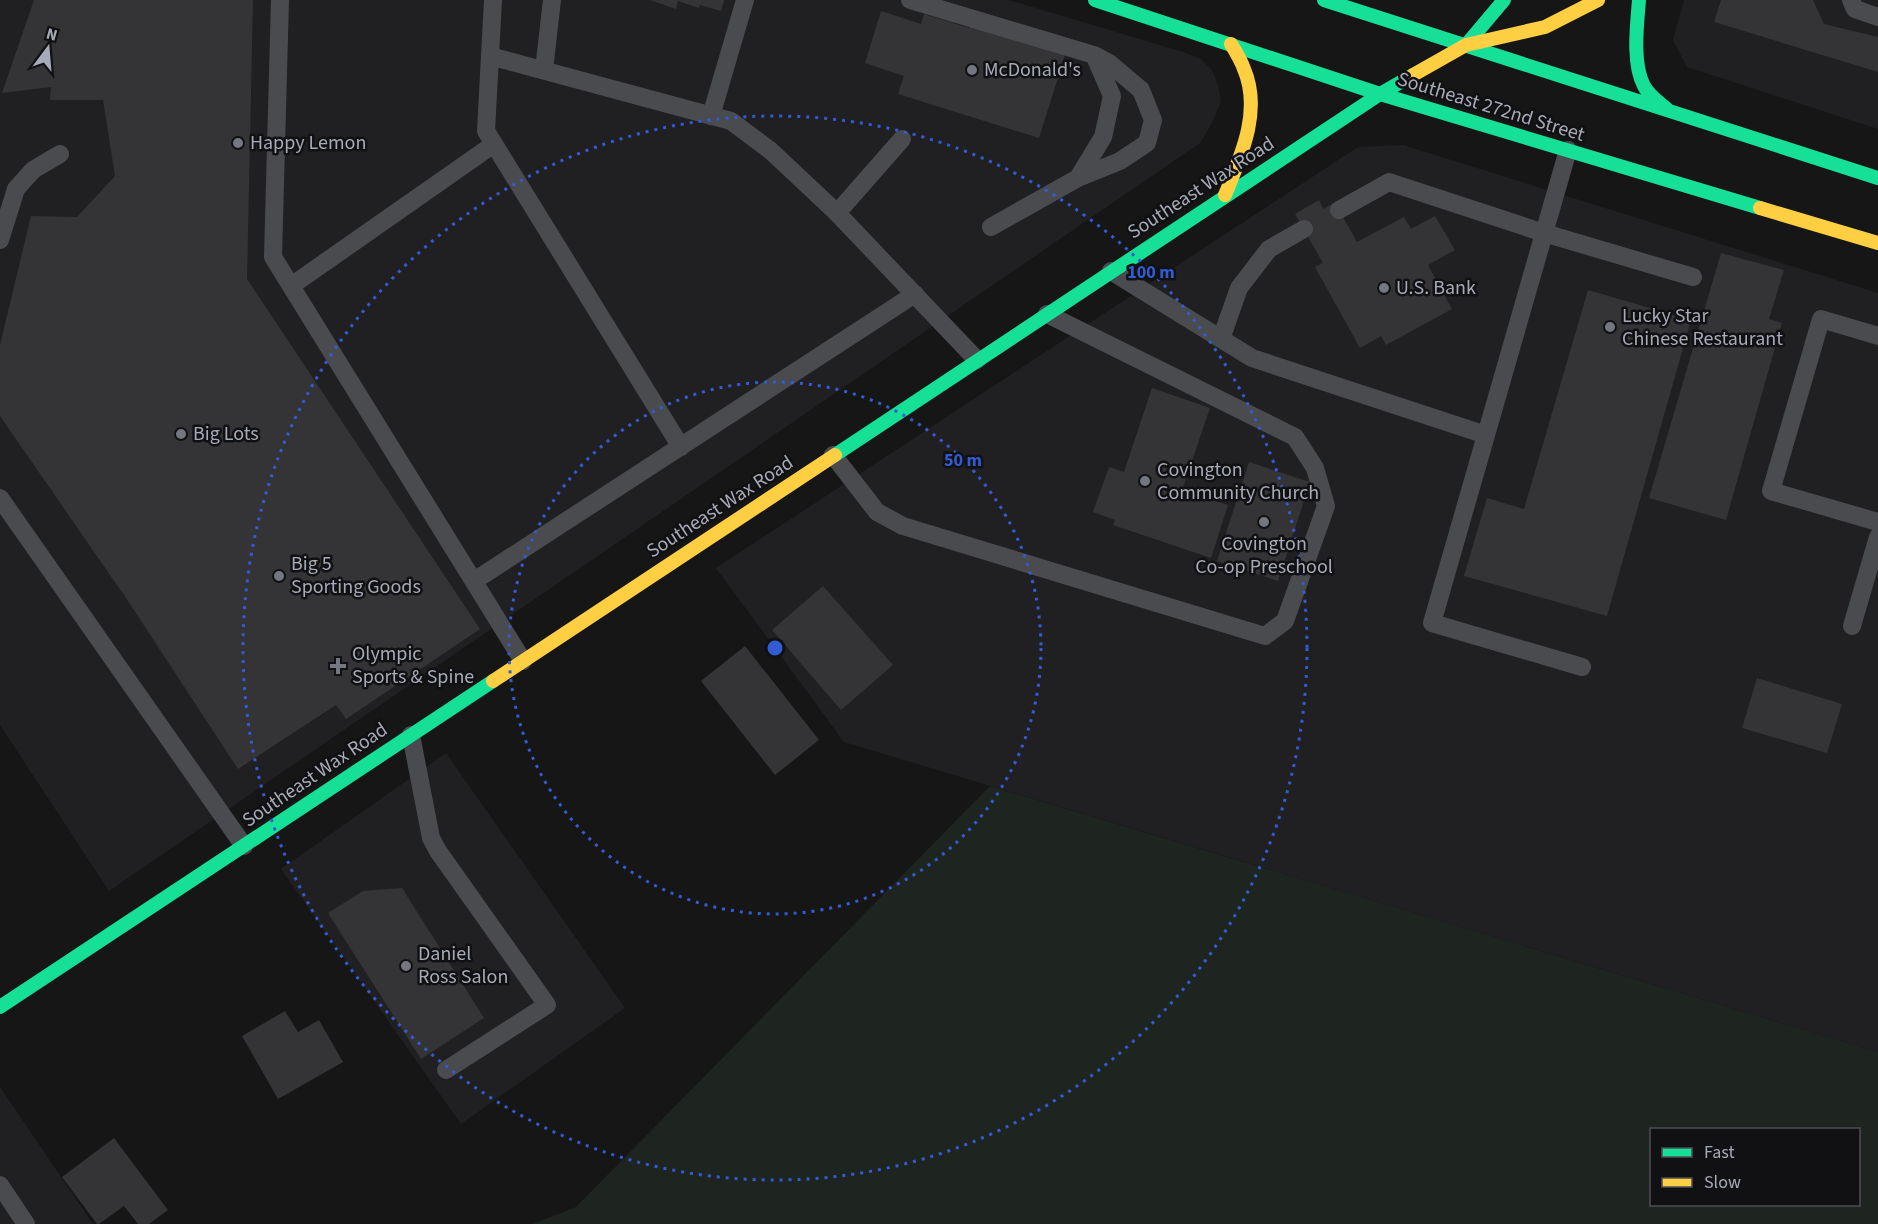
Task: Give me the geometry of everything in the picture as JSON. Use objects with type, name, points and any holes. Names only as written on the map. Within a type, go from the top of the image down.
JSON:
[{"type":"street","name":"Southeast 272nd Street","points":[[1095,0],[1380,94],[1878,243]]},
{"type":"street","points":[[1324,0],[1878,178]]},
{"type":"street","name":"Southeast Wax Road","points":[[1466,45],[1504,0]]},
{"type":"street","name":"Southeast Wax Road","points":[[0,1007],[1380,94],[1466,45],[1545,27],[1598,0]]},
{"type":"street","points":[[1638,0],[1636,30],[1638,64],[1644,86],[1668,110]]},
{"type":"street","points":[[1226,195],[1245,143],[1251,95],[1247,73],[1231,44]]},
{"type":"lane","points":[[280,0],[273,257],[523,661]]},
{"type":"lane","points":[[493,0],[486,131],[681,447]]},
{"type":"lane","points":[[544,70],[552,0]]},
{"type":"lane","points":[[711,116],[745,0]]},
{"type":"lane","points":[[910,0],[1094,56],[1109,63],[1141,90],[1154,120],[1147,143],[1120,161],[1078,178],[991,227]]},
{"type":"lane","points":[[1851,0],[1855,9],[1878,17]]},
{"type":"lane","points":[[490,56],[730,121],[771,151],[837,213],[977,360]]},
{"type":"lane","points":[[1078,178],[1103,137],[1112,96],[1094,56]]},
{"type":"lane","points":[[837,213],[902,140]]},
{"type":"lane","points":[[291,286],[494,144]]},
{"type":"lane","points":[[1568,150],[1432,623],[1582,667]]},
{"type":"lane","points":[[0,240],[16,189],[33,170],[60,154]]},
{"type":"lane","points":[[1339,210],[1389,182],[1544,233],[1693,277]]},
{"type":"lane","points":[[1221,339],[1239,288],[1245,280],[1269,249],[1304,229]]},
{"type":"lane","points":[[1112,271],[1252,358],[1486,435]]},
{"type":"lane","points":[[474,581],[915,294]]},
{"type":"lane","points":[[833,455],[878,512],[903,526],[1264,636],[1285,621],[1326,506],[1315,468],[1295,437],[1047,314]]},
{"type":"lane","points":[[1878,336],[1821,319],[1771,491],[1878,522]]},
{"type":"lane","points":[[0,498],[244,846]]},
{"type":"lane","points":[[1852,626],[1878,537]]},
{"type":"lane","points":[[411,735],[430,838],[547,1005],[446,1070]]},
{"type":"lane","points":[[0,1185],[26,1224]]},
{"type":"shaded area","points":[[0,0],[1009,0],[1201,59],[1212,70],[1221,102],[1200,143],[109,891],[0,725]]},
{"type":"shaded area","points":[[1684,0],[1878,0],[1878,129],[1687,67],[1673,40]]},
{"type":"shaded area","points":[[1403,145],[1878,293],[1878,1052],[844,742],[716,568],[1358,147]]},
{"type":"shaded area","points":[[446,753],[625,1008],[461,1124],[281,869]]},
{"type":"shaded area","points":[[990,786],[1878,1052],[1878,1224],[533,1224],[576,1207]]},
{"type":"shaded area","points":[[0,1087],[93,1224],[0,1224]]},
{"type":"building","points":[[34,0],[253,0],[247,279],[480,629],[346,719],[336,705],[238,769],[128,601],[0,416],[0,345],[31,216],[77,217],[115,176],[103,100],[50,100],[51,87],[2,93]]},
{"type":"building","points":[[650,0],[724,0],[721,11],[700,5],[699,8],[678,1],[676,9]]},
{"type":"building","points":[[1721,0],[1813,0],[1824,24],[1878,37],[1878,72],[1714,22]]},
{"type":"building","name":"McDonald's","points":[[881,11],[921,24],[924,14],[969,28],[971,22],[1066,52],[1039,138],[898,94],[904,76],[865,63]]},
{"type":"building","name":"U.S. Bank","points":[[1319,200],[1323,209],[1335,203],[1357,242],[1404,217],[1411,229],[1435,216],[1455,250],[1428,265],[1452,309],[1386,345],[1381,336],[1360,348],[1315,267],[1323,263],[1295,214]]},
{"type":"building","points":[[1721,253],[1784,270],[1769,319],[1782,323],[1726,520],[1649,498]]},
{"type":"building","points":[[1588,290],[1691,320],[1607,616],[1464,576],[1487,498],[1524,509]]},
{"type":"building","name":"Covington Community Church","points":[[1152,388],[1210,408],[1182,490],[1228,505],[1211,558],[1113,525],[1115,520],[1093,512],[1109,467],[1124,472]]},
{"type":"building","name":"Covington Co-op Preschool","points":[[1249,462],[1310,482],[1278,581],[1217,561]]},
{"type":"building","points":[[823,586],[893,665],[841,710],[772,630]]},
{"type":"building","points":[[745,646],[819,740],[775,775],[701,681]]},
{"type":"building","points":[[1757,678],[1842,704],[1827,753],[1742,728]]},
{"type":"building","name":"Daniel Ross Salon","points":[[402,888],[484,1018],[421,1059],[328,913],[363,891]]},
{"type":"building","points":[[285,1011],[298,1032],[319,1020],[343,1062],[278,1099],[242,1036]]},
{"type":"building","points":[[114,1138],[168,1210],[149,1224],[138,1224],[124,1206],[97,1224],[62,1177]]},
{"type":"traffic: fast","points":[[1095,0],[1380,94],[1760,208]]},
{"type":"traffic: fast","points":[[1324,0],[1878,178]]},
{"type":"traffic: fast","points":[[1466,45],[1504,0]]},
{"type":"traffic: fast","points":[[1639,0],[1636,44],[1640,77],[1649,93],[1668,110]]},
{"type":"traffic: fast","points":[[835,455],[1380,94],[1413,75]]},
{"type":"traffic: fast","points":[[0,1007],[493,681]]},
{"type":"traffic: slow","points":[[1413,75],[1466,45],[1545,27],[1598,0]]},
{"type":"traffic: slow","points":[[1225,195],[1243,149],[1251,101],[1244,69],[1231,44]]},
{"type":"traffic: slow","points":[[1760,208],[1878,243]]},
{"type":"traffic: slow","points":[[493,681],[835,455]]},
{"type":"place","name":"McDonald's","points":[[972,70]]},
{"type":"place","name":"Happy Lemon","points":[[238,143]]},
{"type":"place","name":"U.S. Bank","points":[[1384,288]]},
{"type":"place","name":"Lucky Star Chinese Restaurant","points":[[1610,327]]},
{"type":"place","name":"Big Lots","points":[[181,434]]},
{"type":"place","name":"Covington Community Church","points":[[1145,481]]},
{"type":"place","name":"Covington Co-op Preschool","points":[[1264,522]]},
{"type":"place","name":"Big 5 Sporting Goods","points":[[279,576]]},
{"type":"place","name":"Olympic Sports & Spine","points":[[338,666]]},
{"type":"place","name":"Daniel Ross Salon","points":[[406,966]]}]
